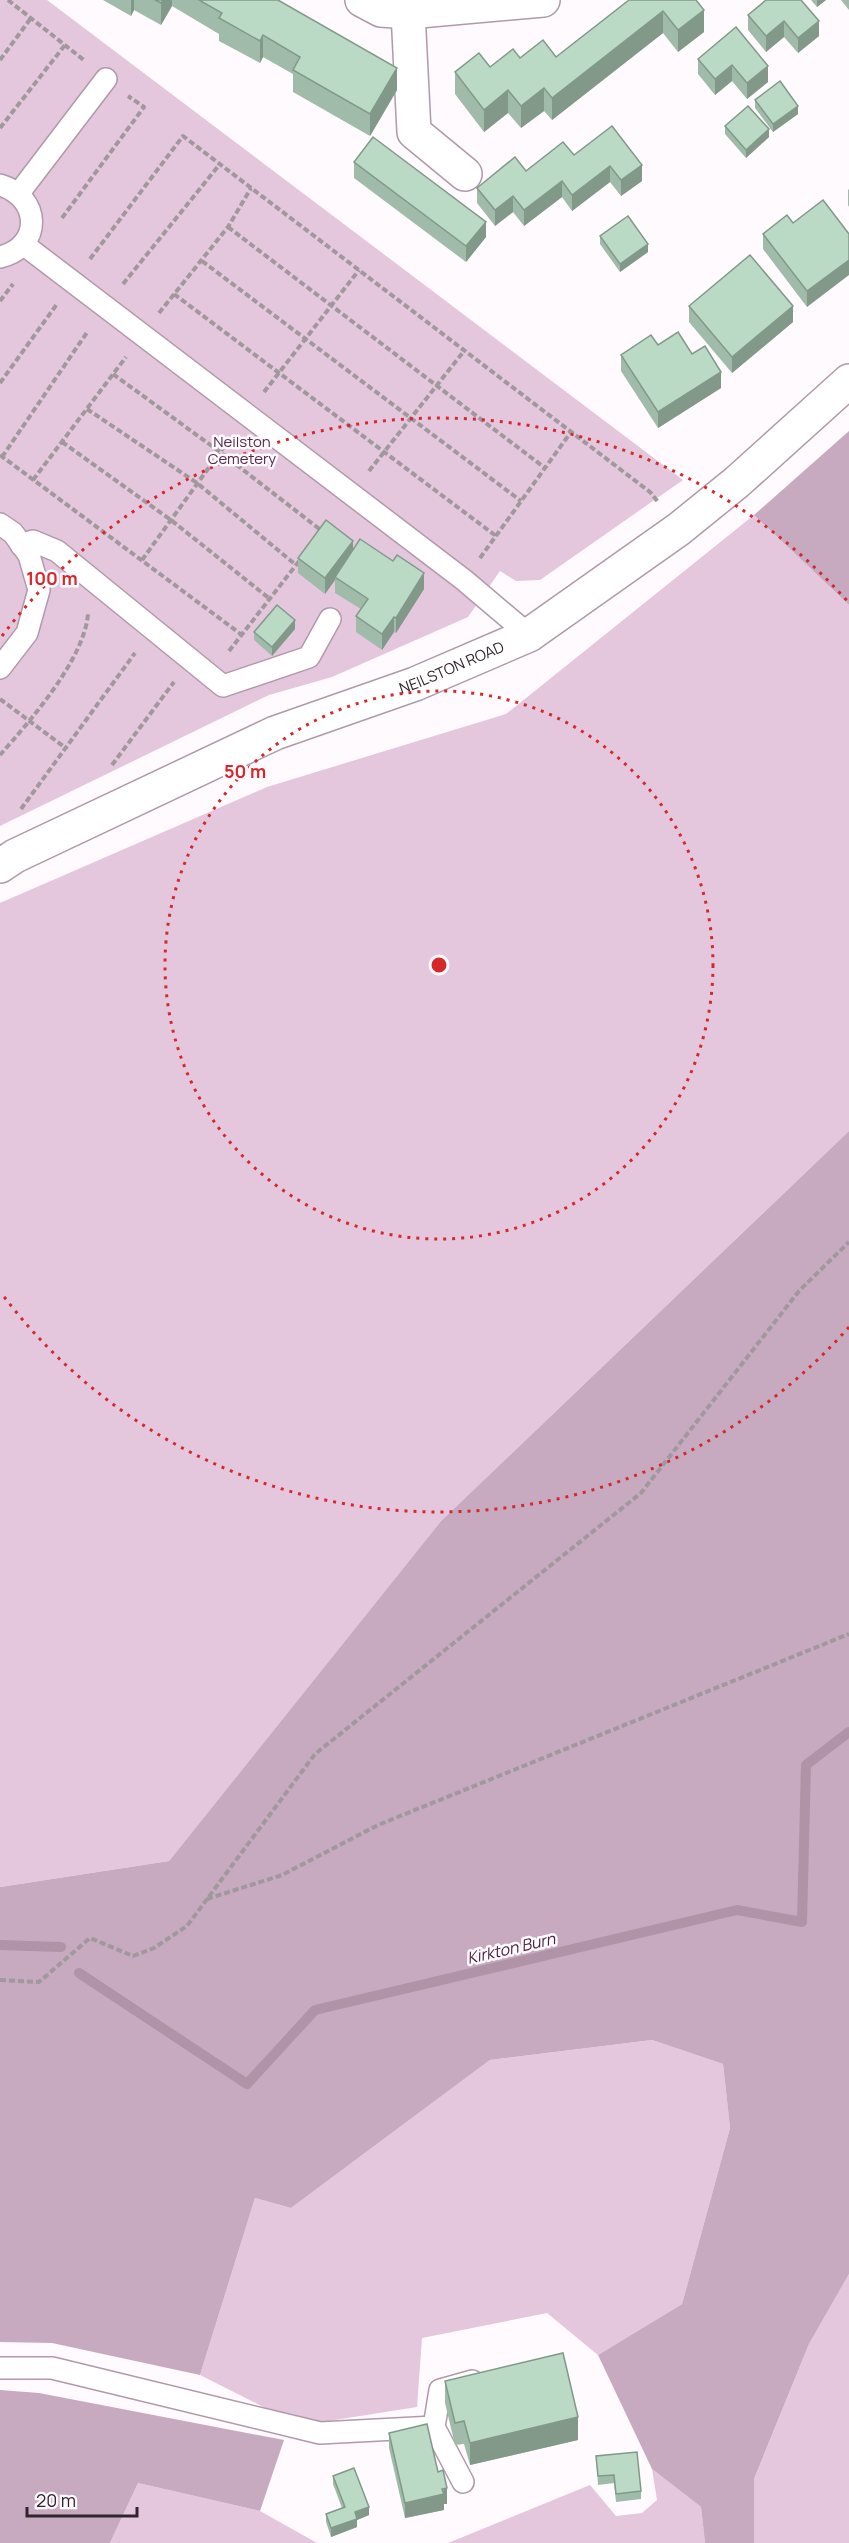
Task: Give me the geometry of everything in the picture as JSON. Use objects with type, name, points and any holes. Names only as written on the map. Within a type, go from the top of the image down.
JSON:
[{"type":"street","points":[[362,0],[381,10],[408,12],[452,4],[543,0]]},
{"type":"street","points":[[408,12],[414,132],[465,174]]},
{"type":"street","name":"NEILSTON ROAD","points":[[0,866],[26,851],[275,733],[415,684],[529,635],[679,529],[737,482],[849,381]]},
{"type":"lane","points":[[29,249],[32,223],[26,202],[10,189],[106,80]]},
{"type":"lane","points":[[0,257],[29,249],[464,580],[529,635]]},
{"type":"lane","points":[[0,524],[13,533],[28,555],[39,590],[27,633],[0,668]]},
{"type":"lane","points":[[21,545],[33,541],[57,551],[92,577],[223,686],[309,657],[330,619]]},
{"type":"lane","points":[[0,2368],[52,2368],[321,2433],[434,2427]]},
{"type":"lane","points":[[463,2482],[434,2427],[440,2390],[492,2375]]},
{"type":"path","points":[[0,301],[29,249],[144,107],[106,80],[8,0]]},
{"type":"path","points":[[0,60],[32,18]]},
{"type":"path","points":[[0,128],[65,45]]},
{"type":"path","points":[[0,50],[5,53]]},
{"type":"path","points":[[0,383],[183,136],[650,492],[679,529]]},
{"type":"path","points":[[228,227],[545,468]]},
{"type":"path","points":[[202,261],[520,501]]},
{"type":"path","points":[[174,294],[496,536]]},
{"type":"path","points":[[113,374],[220,452],[322,531]]},
{"type":"path","points":[[87,409],[197,483],[296,565]]},
{"type":"path","points":[[464,580],[571,432]]},
{"type":"path","points":[[62,442],[171,520],[270,599]]},
{"type":"path","points":[[0,455],[242,635]]},
{"type":"path","points":[[0,755],[29,721],[72,661],[87,624],[92,577]]},
{"type":"path","points":[[21,809],[67,749],[153,628]]},
{"type":"path","points":[[112,765],[191,659]]},
{"type":"path","points":[[0,699],[67,749]]},
{"type":"path","points":[[0,1980],[39,1982],[90,1938],[133,1956],[154,1948],[187,1926],[315,1754],[641,1493],[799,1291],[849,1242]]},
{"type":"path","points":[[207,1899],[282,1875],[378,1825],[849,1634]]},
{"type":"green space","name":"Neilston Cemetery","points":[[0,0],[47,0],[683,480],[540,580],[516,581],[500,571],[468,617],[332,677],[269,695],[0,826]]},
{"type":"green space","points":[[754,515],[849,605],[849,1131],[441,1521],[169,1861],[0,1887],[0,903],[267,787],[506,714]]},
{"type":"green space","points":[[652,2040],[723,2064],[730,2128],[682,2304],[598,2355],[547,2313],[422,2338],[417,2407],[322,2422],[291,2421],[200,2375],[255,2198],[291,2208],[490,2060]]},
{"type":"green space","points":[[849,2274],[849,2543],[754,2543],[754,2479],[809,2344]]},
{"type":"green space","points":[[652,2469],[701,2507],[705,2543],[448,2543],[590,2485],[616,2516],[642,2513],[657,2500]]},
{"type":"green space","points":[[138,2483],[260,2511],[317,2543],[110,2543]]},
{"type":"shaded area","points":[[849,431],[849,605],[754,515]]},
{"type":"shaded area","points":[[849,1131],[849,2274],[809,2344],[754,2479],[754,2543],[705,2543],[701,2507],[652,2469],[598,2355],[682,2304],[730,2128],[723,2064],[652,2040],[490,2060],[291,2208],[255,2198],[200,2375],[52,2343],[0,2342],[0,1887],[169,1861],[441,1521]]},
{"type":"shaded area","points":[[0,2390],[39,2393],[284,2440],[260,2511],[138,2483],[110,2543],[0,2543]]},
{"type":"building","points":[[199,0],[278,0],[397,68],[370,114],[293,70],[300,57],[263,35],[260,41],[219,18],[222,13]]},
{"type":"building","points":[[629,0],[696,0],[704,10],[678,30],[663,11],[552,98],[544,88],[521,106],[508,90],[484,110],[455,72],[479,53],[490,67],[513,49],[520,58],[543,40],[556,57]]},
{"type":"building","points":[[766,0],[801,0],[819,21],[798,38],[784,21],[766,36],[748,15]]},
{"type":"building","points":[[736,27],[768,66],[747,83],[732,65],[715,79],[698,59]]},
{"type":"building","points":[[780,81],[798,106],[773,124],[755,100]]},
{"type":"building","points":[[748,106],[769,129],[746,150],[725,126]]},
{"type":"building","points":[[612,126],[642,165],[621,180],[610,166],[572,195],[562,181],[524,210],[513,196],[495,210],[477,188],[515,157],[526,171],[563,142],[574,155]]},
{"type":"building","points":[[373,137],[486,222],[466,246],[354,162]]},
{"type":"building","points":[[823,200],[849,234],[849,260],[807,291],[763,234],[787,215],[793,223]]},
{"type":"building","points":[[628,216],[648,244],[620,264],[600,236]]},
{"type":"building","points":[[750,255],[793,306],[732,357],[689,306]]},
{"type":"building","points":[[678,332],[692,354],[705,346],[721,372],[658,412],[621,355],[651,335],[658,345]]},
{"type":"building","points":[[326,520],[353,541],[325,578],[298,558]]},
{"type":"building","points":[[360,539],[393,561],[397,555],[424,573],[396,618],[394,617],[382,634],[356,616],[368,599],[335,577]]},
{"type":"building","points":[[277,605],[295,620],[272,647],[254,632]]},
{"type":"building","points":[[563,2353],[578,2417],[470,2443],[464,2421],[455,2423],[445,2381]]},
{"type":"building","points":[[427,2424],[438,2472],[443,2470],[447,2488],[442,2489],[444,2494],[405,2503],[389,2433]]},
{"type":"building","points":[[637,2452],[641,2491],[616,2494],[614,2475],[598,2476],[596,2456]]},
{"type":"building","points":[[354,2468],[369,2507],[355,2512],[357,2519],[331,2528],[326,2514],[345,2507],[333,2476]]},
{"type":"waterway","name":"Kirkton Burn","points":[[79,1973],[247,2084],[315,2010],[737,1910],[802,1922],[806,1765],[849,1732]]},
{"type":"waterway","name":"Kirkton Burn","points":[[0,1945],[61,1947]]}]
